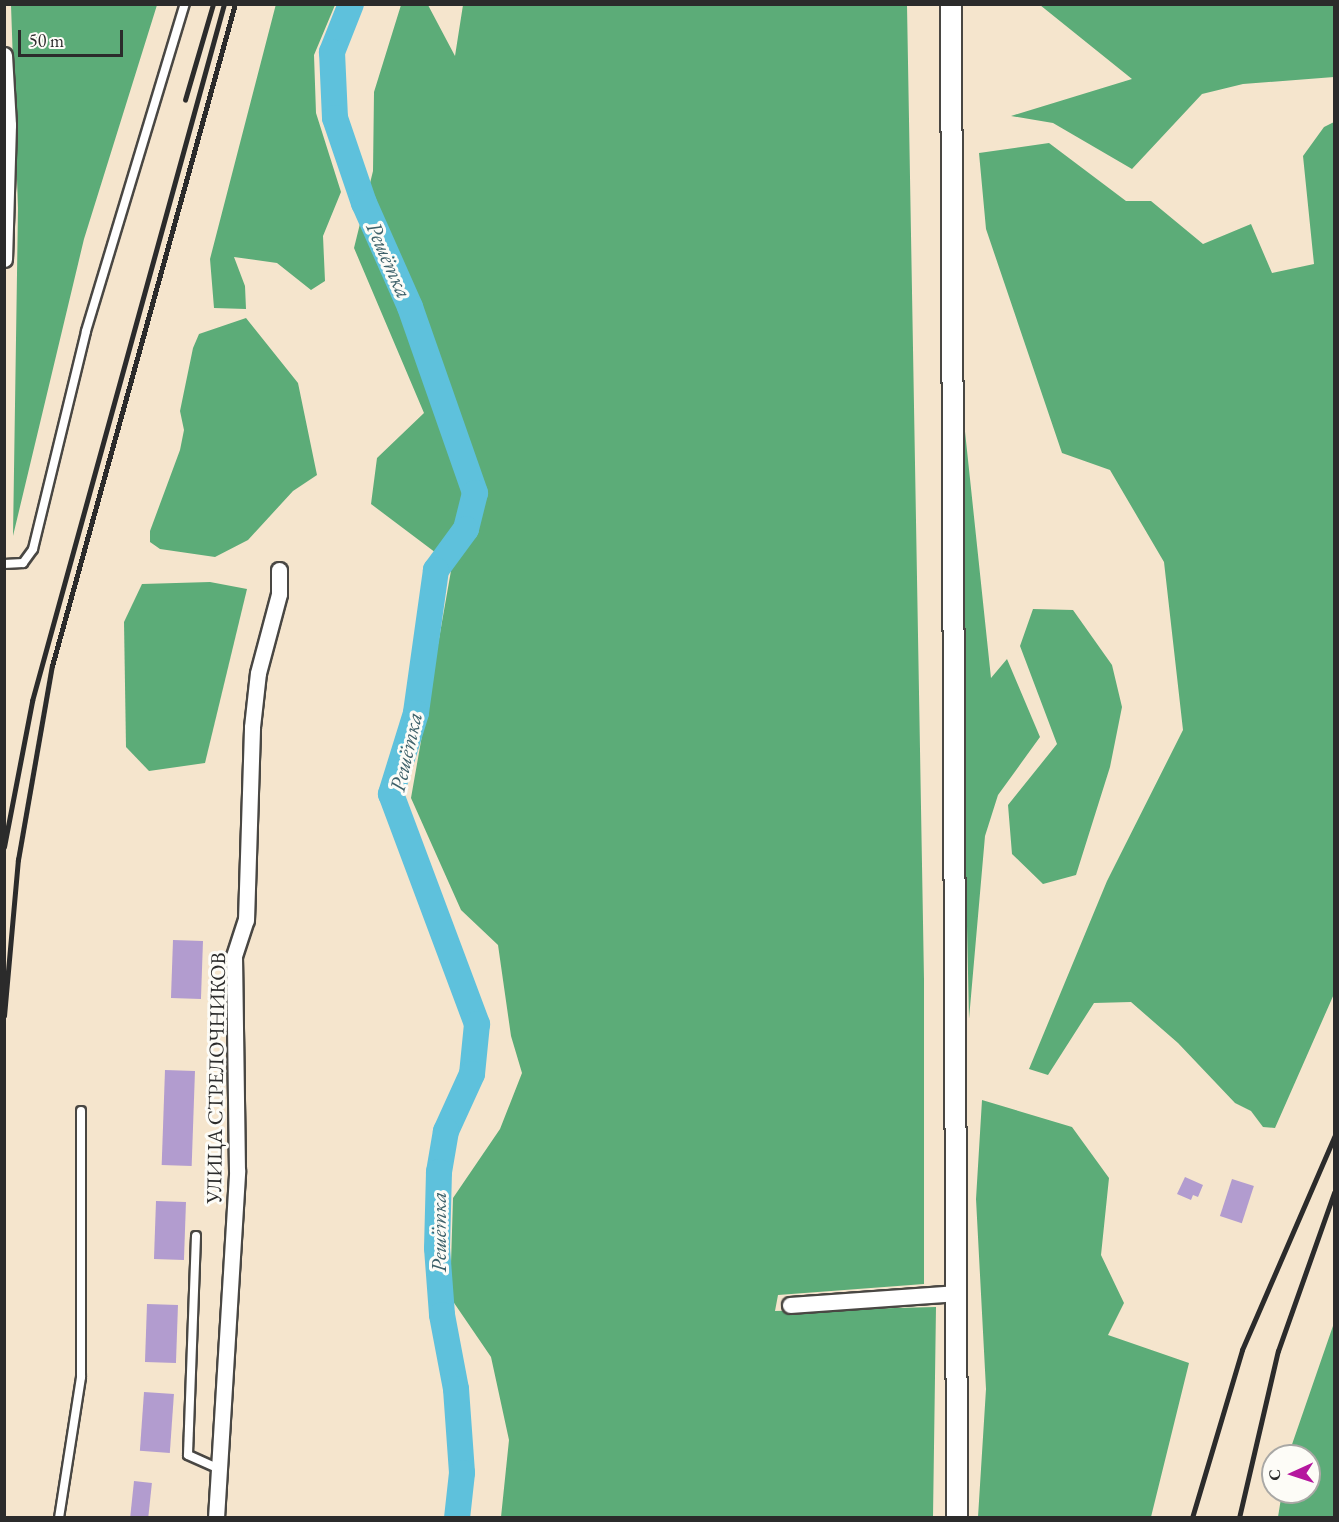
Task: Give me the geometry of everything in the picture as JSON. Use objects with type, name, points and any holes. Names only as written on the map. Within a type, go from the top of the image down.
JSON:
[{"type":"street","points":[[951,4],[958,1293],[957,1518]]},
{"type":"street","points":[[4,55],[4,259]]},
{"type":"street","name":"УЛИЦА СТРЕЛОЧНИКОВ","points":[[216,1518],[237,1172],[234,956],[246,920],[257,684],[279,594],[279,570]]},
{"type":"street","points":[[790,1305],[958,1293]]},
{"type":"lane","points":[[4,564],[23,563],[33,549],[92,308],[185,4]]},
{"type":"lane","points":[[59,1518],[81,1377],[81,1111]]},
{"type":"lane","points":[[196,1236],[188,1455],[220,1469]]},
{"type":"green space","points":[[276,4],[335,5],[314,55],[316,113],[341,192],[323,236],[325,281],[311,290],[277,263],[234,257],[245,286],[246,309],[214,308],[210,259]]},
{"type":"green space","points":[[11,5],[157,5],[84,239],[13,536],[18,208]]},
{"type":"green space","points":[[401,5],[428,5],[455,56],[463,5],[907,5],[924,979],[924,1284],[778,1295],[775,1311],[936,1307],[933,1517],[501,1517],[509,1440],[491,1357],[450,1297],[453,1198],[500,1129],[522,1073],[511,1036],[498,945],[461,910],[411,798],[452,565],[371,504],[377,458],[424,413],[354,248],[373,171],[374,92]]},
{"type":"green space","points":[[1040,5],[1334,5],[1334,77],[1243,84],[1202,94],[1132,169],[1053,123],[1011,116],[1132,79]]},
{"type":"green space","points":[[1334,122],[1334,994],[1275,1128],[1263,1127],[1251,1111],[1235,1103],[1178,1043],[1131,1002],[1094,1003],[1048,1075],[1029,1069],[1107,881],[1183,730],[1164,562],[1110,470],[1062,453],[986,229],[979,153],[1049,143],[1126,201],[1151,201],[1203,244],[1251,224],[1272,273],[1314,264],[1303,156],[1324,127]]},
{"type":"green space","points":[[246,318],[298,383],[317,475],[293,491],[248,540],[215,557],[160,549],[150,542],[150,531],[180,450],[184,430],[180,411],[193,348],[199,334]]},
{"type":"green space","points":[[964,422],[991,678],[1007,659],[1040,737],[998,795],[985,836],[969,1019],[963,740]]},
{"type":"green space","points":[[210,582],[247,589],[205,763],[149,771],[126,747],[124,622],[142,584]]},
{"type":"green space","points":[[1033,609],[1073,610],[1112,665],[1122,707],[1110,767],[1076,875],[1043,884],[1012,854],[1008,805],[1057,744],[1020,646]]},
{"type":"green space","points":[[982,1100],[1072,1127],[1109,1178],[1101,1255],[1124,1303],[1108,1335],[1189,1363],[1151,1517],[978,1517],[986,1389],[976,1199]]},
{"type":"green space","points":[[1334,1323],[1334,1517],[1278,1517],[1280,1504],[1321,1504],[1321,1444],[1292,1444]]},
{"type":"building","points":[[173,940],[203,941],[201,999],[171,998]]},
{"type":"building","points":[[165,1070],[195,1071],[192,1166],[162,1165]]},
{"type":"building","points":[[1185,1177],[1203,1185],[1198,1197],[1193,1195],[1191,1200],[1177,1194]]},
{"type":"building","points":[[1232,1179],[1254,1186],[1242,1223],[1220,1216]]},
{"type":"building","points":[[156,1201],[186,1202],[184,1260],[154,1259]]},
{"type":"building","points":[[147,1304],[178,1305],[176,1363],[145,1362]]},
{"type":"building","points":[[144,1392],[174,1394],[170,1453],[140,1451]]},
{"type":"building","points":[[134,1481],[152,1483],[148,1518],[130,1518]]},
{"type":"waterway","name":"Решётка","points":[[351,4],[332,52],[335,118],[364,203],[410,307],[475,493],[466,529],[436,570],[416,713],[391,794],[477,1024],[472,1074],[446,1131],[439,1172],[437,1248],[442,1315],[456,1389],[462,1473],[457,1518]]},
{"type":"railway","points":[[185,100],[213,4]]},
{"type":"railway","points":[[4,847],[32,701],[224,4]]},
{"type":"railway","points":[[4,1016],[18,860],[52,666],[235,4]]},
{"type":"railway","points":[[1192,1518],[1242,1350],[1334,1137]]},
{"type":"railway","points":[[1239,1518],[1278,1351],[1334,1193]]}]
